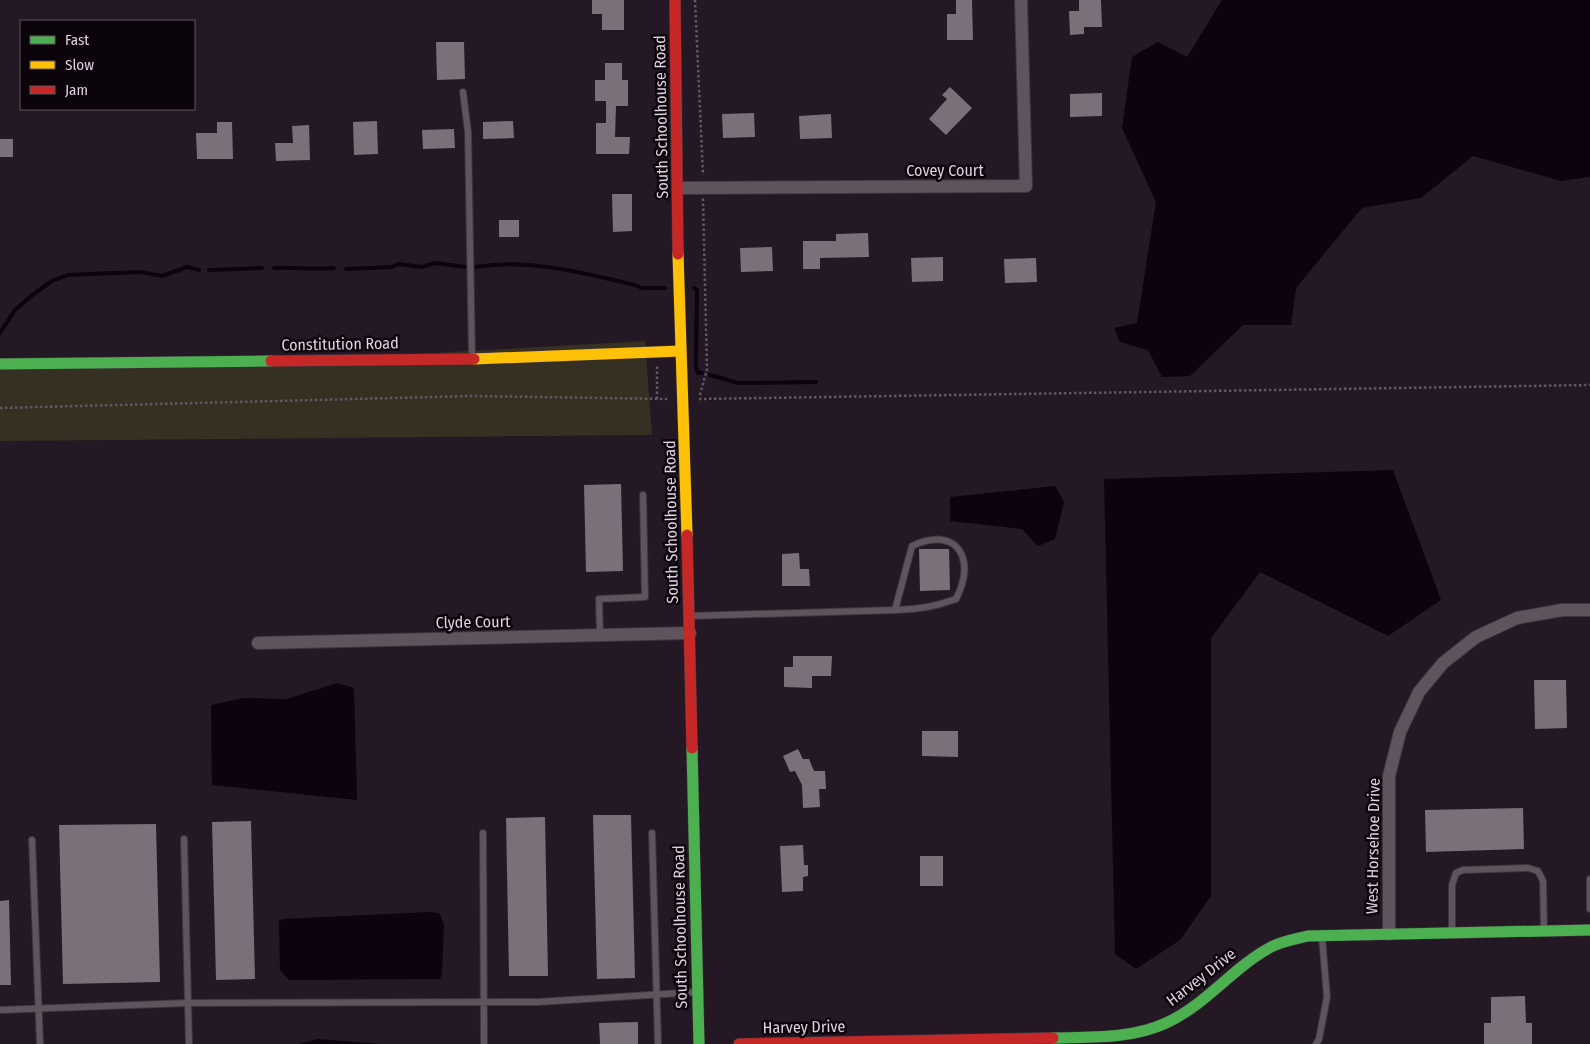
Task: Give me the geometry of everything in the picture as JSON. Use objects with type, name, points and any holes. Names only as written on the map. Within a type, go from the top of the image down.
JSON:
[{"type":"street","name":"South Schoolhouse Road","points":[[675,0],[681,351],[690,633],[699,1044]]},
{"type":"street","name":"Covey Court","points":[[679,188],[1026,186],[1021,0]]},
{"type":"street","name":"Constitution Road","points":[[0,364],[472,359],[681,351]]},
{"type":"street","name":"West Horsehoe Drive","points":[[1388,934],[1390,776],[1400,732],[1419,692],[1443,663],[1476,637],[1517,618],[1562,610],[1590,610]]},
{"type":"street","name":"Clyde Court","points":[[258,644],[690,633]]},
{"type":"street","name":"Harvey Drive","points":[[739,1044],[1104,1037],[1134,1033],[1167,1024],[1200,1003],[1244,964],[1272,946],[1308,936],[1590,930]]},
{"type":"lane","points":[[462,92],[468,132],[472,359]]},
{"type":"lane","points":[[600,636],[600,599],[645,597],[643,495]]},
{"type":"lane","points":[[689,616],[910,610],[956,599],[964,584],[966,565],[961,550],[951,541],[926,540],[912,546],[895,610]]},
{"type":"lane","points":[[483,833],[484,1044]]},
{"type":"lane","points":[[652,833],[658,1044]]},
{"type":"lane","points":[[184,839],[189,1044]]},
{"type":"lane","points":[[32,840],[40,1044]]},
{"type":"lane","points":[[1452,933],[1452,885],[1456,874],[1463,870],[1528,868],[1538,871],[1543,881],[1544,931]]},
{"type":"lane","points":[[1590,879],[1590,909]]},
{"type":"lane","points":[[1316,1044],[1319,1039],[1327,997],[1322,936]]},
{"type":"lane","points":[[0,1010],[187,1003],[538,1002],[698,992]]},
{"type":"path","points":[[657,352],[657,399]]},
{"type":"path","points":[[691,399],[1590,385]]},
{"type":"path","points":[[0,408],[472,396],[671,399]]},
{"type":"shaded area","points":[[1222,0],[1590,0],[1590,177],[1561,181],[1473,156],[1421,198],[1362,208],[1296,288],[1291,325],[1243,325],[1190,376],[1162,377],[1148,350],[1120,342],[1114,328],[1137,323],[1156,202],[1122,128],[1132,57],[1158,42],[1187,57]]},
{"type":"shaded area","points":[[645,341],[652,435],[0,441],[0,359],[398,355]]},
{"type":"shaded area","points":[[1393,470],[1441,600],[1388,636],[1260,572],[1211,638],[1211,896],[1180,940],[1136,969],[1115,954],[1104,479]]},
{"type":"shaded area","points":[[1055,486],[1064,502],[1055,539],[1038,546],[1022,529],[950,521],[950,497]]},
{"type":"shaded area","points":[[337,683],[354,688],[357,800],[212,785],[211,705],[244,698],[287,699]]},
{"type":"shaded area","points":[[439,913],[444,924],[442,974],[440,979],[289,980],[280,970],[279,921],[283,919]]},
{"type":"shaded area","points":[[317,1039],[381,1044],[300,1044]]},
{"type":"building","points":[[592,0],[624,0],[624,30],[602,30],[602,14],[592,14]]},
{"type":"building","points":[[956,0],[972,0],[973,40],[947,40],[947,14],[956,14]]},
{"type":"building","points":[[1079,0],[1101,0],[1102,27],[1084,27],[1084,34],[1070,35],[1069,11],[1079,11]]},
{"type":"building","points":[[436,42],[464,42],[465,79],[437,80]]},
{"type":"building","points":[[605,63],[622,63],[622,80],[628,80],[628,106],[616,106],[615,137],[630,137],[629,154],[596,154],[596,123],[606,123],[606,101],[595,101],[595,80],[605,80]]},
{"type":"building","points":[[950,87],[972,108],[946,135],[929,119],[947,99],[942,95]]},
{"type":"building","points":[[1102,93],[1102,116],[1070,117],[1070,94]]},
{"type":"building","points":[[754,113],[755,137],[723,138],[722,114]]},
{"type":"building","points":[[831,114],[832,138],[800,139],[799,116]]},
{"type":"building","points":[[377,121],[378,154],[354,155],[353,122]]},
{"type":"building","points":[[513,121],[514,138],[483,139],[483,122]]},
{"type":"building","points":[[217,122],[232,122],[233,159],[197,159],[196,133],[217,133]]},
{"type":"building","points":[[309,125],[310,160],[276,161],[275,143],[293,143],[292,126]]},
{"type":"building","points":[[454,129],[455,148],[423,149],[422,130]]},
{"type":"building","points":[[0,139],[13,139],[13,157],[0,157]]},
{"type":"building","points":[[612,194],[632,194],[632,231],[613,232]]},
{"type":"building","points":[[499,220],[519,220],[519,237],[499,237]]},
{"type":"building","points":[[868,233],[869,257],[820,258],[820,269],[803,269],[803,241],[836,241],[836,234]]},
{"type":"building","points":[[772,247],[773,271],[741,272],[740,248]]},
{"type":"building","points":[[943,257],[943,281],[912,282],[911,258]]},
{"type":"building","points":[[1036,258],[1037,282],[1005,283],[1004,259]]},
{"type":"building","points":[[621,484],[623,571],[586,572],[584,485]]},
{"type":"building","points":[[919,549],[949,549],[950,590],[920,591]]},
{"type":"building","points":[[799,553],[800,569],[809,569],[810,586],[782,586],[782,554]]},
{"type":"building","points":[[793,656],[832,656],[831,676],[812,676],[812,688],[784,687],[784,667],[793,667]]},
{"type":"building","points":[[1534,680],[1566,680],[1567,728],[1535,729]]},
{"type":"building","points":[[922,731],[958,731],[958,757],[922,756]]},
{"type":"building","points":[[798,749],[803,759],[809,759],[814,771],[825,771],[826,789],[819,789],[820,807],[803,808],[802,785],[795,771],[790,772],[783,756]]},
{"type":"building","points":[[1523,808],[1524,849],[1426,852],[1425,810]]},
{"type":"building","points":[[593,815],[631,815],[635,978],[597,979]]},
{"type":"building","points":[[545,817],[548,976],[509,976],[506,818]]},
{"type":"building","points":[[251,821],[255,979],[216,980],[212,822]]},
{"type":"building","points":[[156,824],[160,982],[63,984],[59,825]]},
{"type":"building","points":[[803,845],[804,865],[808,865],[808,876],[803,877],[803,891],[782,892],[780,846]]},
{"type":"building","points":[[920,856],[943,856],[943,886],[920,886]]},
{"type":"building","points":[[9,900],[11,985],[0,985],[0,901]]},
{"type":"building","points":[[1525,996],[1526,1023],[1532,1023],[1532,1044],[1484,1044],[1484,1023],[1491,1023],[1491,997]]},
{"type":"building","points":[[638,1022],[638,1044],[600,1044],[599,1023]]},
{"type":"waterway","points":[[346,269],[392,267],[399,264],[422,267],[435,263],[466,267]]},
{"type":"waterway","points":[[476,267],[516,264],[556,268],[642,288],[665,288]]},
{"type":"waterway","points":[[0,333],[15,310],[52,281],[68,275],[140,272],[162,276],[187,267],[199,270]]},
{"type":"waterway","points":[[209,270],[262,268]]},
{"type":"waterway","points":[[274,268],[334,268]]},
{"type":"waterway","points":[[694,288],[697,290],[696,367],[698,373],[702,373]]},
{"type":"waterway","points":[[710,375],[738,383],[816,382]]},
{"type":"traffic: fast","points":[[0,364],[271,361]]},
{"type":"traffic: fast","points":[[692,748],[699,1044]]},
{"type":"traffic: fast","points":[[1053,1038],[1125,1035],[1166,1023],[1194,1006],[1257,955],[1280,943],[1308,936],[1590,930]]},
{"type":"traffic: slow","points":[[678,254],[687,535]]},
{"type":"traffic: slow","points":[[474,359],[681,351]]},
{"type":"traffic: jam","points":[[675,0],[678,254]]},
{"type":"traffic: jam","points":[[271,361],[474,359]]},
{"type":"traffic: jam","points":[[687,535],[692,748]]},
{"type":"traffic: jam","points":[[739,1044],[1053,1038]]}]
